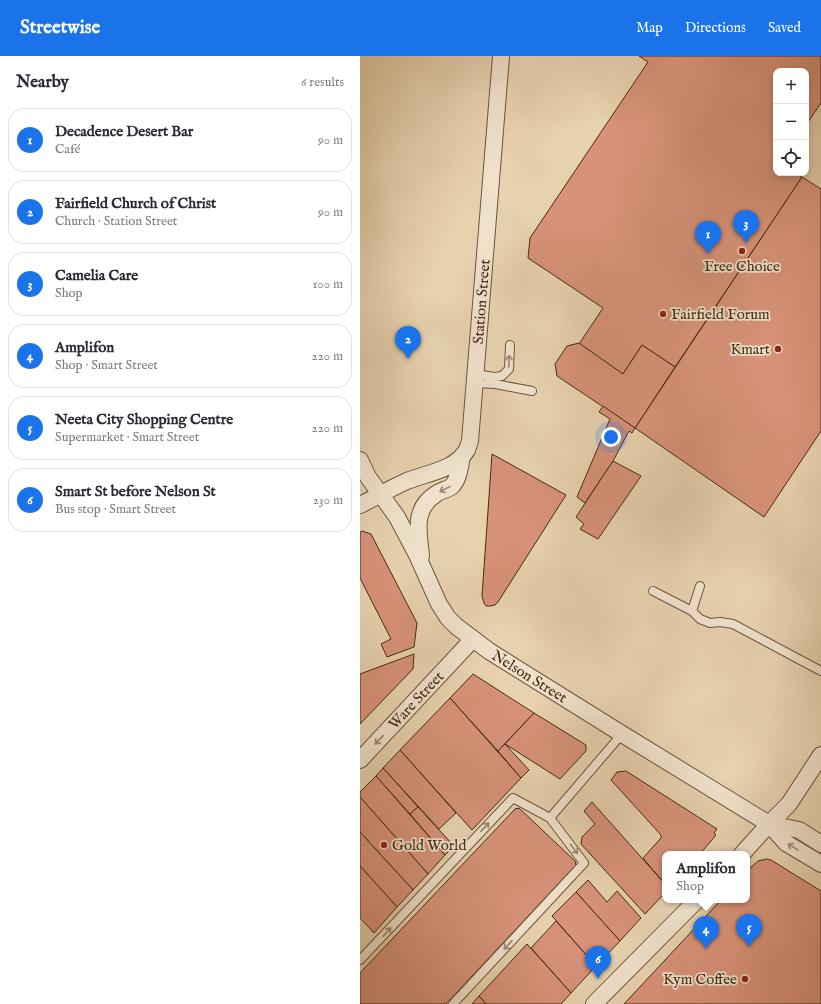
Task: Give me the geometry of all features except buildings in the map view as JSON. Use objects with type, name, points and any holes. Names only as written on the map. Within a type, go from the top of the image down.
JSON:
[{"type":"street","name":"Station Street","points":[[423,569],[418,518],[423,506],[430,499],[437,493],[447,490],[453,485],[457,478],[462,456],[467,450],[470,441],[501,56]]},
{"type":"street","points":[[360,505],[407,481],[455,463],[462,456]]},
{"type":"street","name":"Nelson Street","points":[[360,460],[368,477],[397,517],[439,604],[448,618],[456,626],[473,639],[622,734],[769,824],[786,843],[821,864]]},
{"type":"street","name":"Ware Street","points":[[360,760],[473,639]]},
{"type":"street","points":[[745,851],[789,804],[821,755]]},
{"type":"street","name":"Nelson Street","points":[[769,824],[799,830],[821,844]]},
{"type":"street","points":[[594,1004],[694,903]]},
{"type":"lane","points":[[475,378],[502,376],[509,369],[510,345]]},
{"type":"lane","points":[[475,378],[495,384],[530,390]]},
{"type":"lane","points":[[692,611],[700,586]]},
{"type":"lane","points":[[653,591],[692,611],[700,619],[710,623],[720,622],[732,624],[821,671]]},
{"type":"lane","points":[[550,818],[622,734]]},
{"type":"lane","points":[[360,960],[513,798],[550,818],[584,863],[453,1004]]},
{"type":"place","name":"Camelia Care","points":[[746,243]]},
{"type":"place","name":"Free Choice","points":[[742,251]]},
{"type":"place","name":"Decadence Desert Bar","points":[[708,254]]},
{"type":"place","name":"Fairfield Forum","points":[[663,314]]},
{"type":"place","name":"Kmart","points":[[778,349]]},
{"type":"place","name":"Fairfield Church of Christ","points":[[408,359]]},
{"type":"place","name":"Gold World","points":[[384,845]]},
{"type":"place","name":"Neeta City Shopping Centre","points":[[749,947]]},
{"type":"place","name":"Amplifon","points":[[706,949]]},
{"type":"place","name":"Smart St before Nelson St","points":[[598,979]]},
{"type":"place","name":"Kym Coffee","points":[[745,979]]}]
